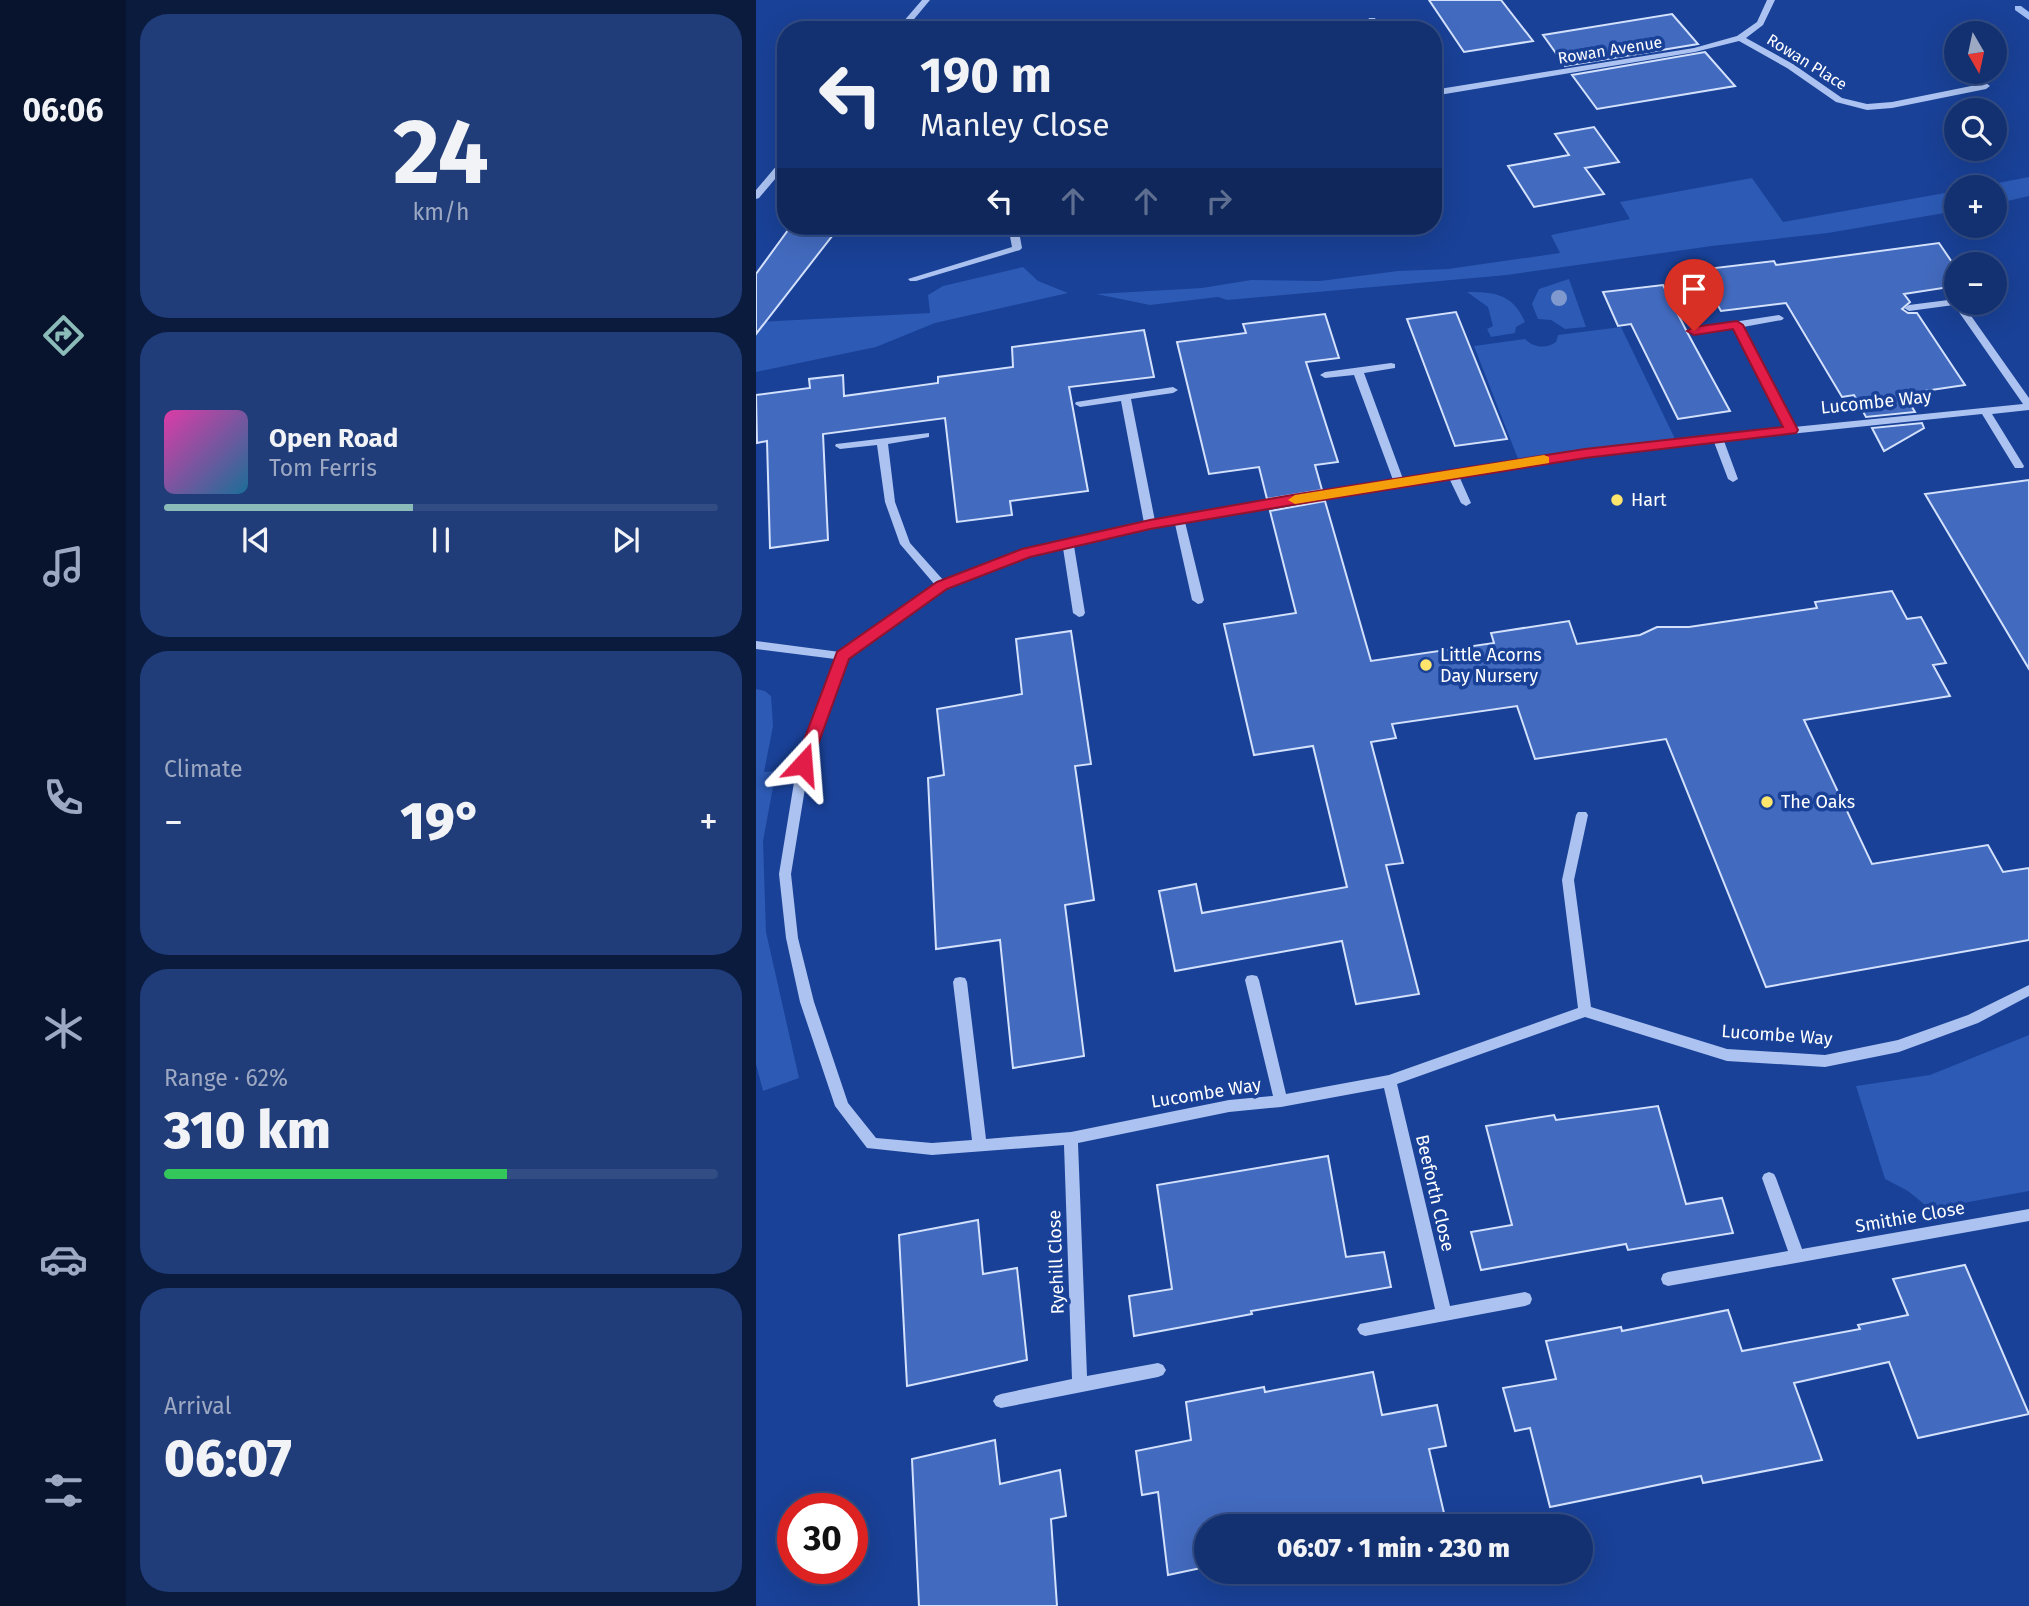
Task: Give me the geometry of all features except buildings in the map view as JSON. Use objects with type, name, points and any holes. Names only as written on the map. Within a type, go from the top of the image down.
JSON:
[{"type":"street","points":[[908,21],[926,0]]},
{"type":"street","name":"Rowan Avenue","points":[[1442,92],[1695,50],[1740,38],[1760,23],[1771,0]]},
{"type":"street","name":"Rowan Place","points":[[1740,38],[1790,66],[1839,100],[1867,107],[1892,105],[1986,86]]},
{"type":"street","points":[[756,196],[777,171]]},
{"type":"street","points":[[914,279],[1017,248],[1015,235]]},
{"type":"street","points":[[1909,308],[1944,304]]},
{"type":"street","points":[[1965,315],[2029,406]]},
{"type":"street","points":[[1694,331],[1779,318]]},
{"type":"street","points":[[1737,325],[1791,430]]},
{"type":"street","points":[[1325,375],[1391,366]]},
{"type":"street","points":[[1357,371],[1399,483]]},
{"type":"street","points":[[1080,404],[1173,390]]},
{"type":"street","points":[[1125,397],[1150,524]]},
{"type":"street","name":"Lucombe Way","points":[[2029,406],[1585,453],[1150,524],[1027,553],[942,586],[842,656],[803,764],[785,874],[792,938],[807,1002],[842,1106],[872,1144],[932,1149],[1071,1138],[1229,1106],[1281,1101],[1389,1081],[1585,1011],[1727,1055],[1825,1061],[1899,1046],[1973,1019],[2029,990]]},
{"type":"street","points":[[1985,411],[2019,466]]},
{"type":"street","points":[[840,446],[925,435]]},
{"type":"street","points":[[1718,439],[1733,479]]},
{"type":"street","points":[[882,440],[890,502],[905,544],[942,586]]},
{"type":"street","points":[[1453,475],[1466,503]]},
{"type":"street","points":[[1179,519],[1198,600]]},
{"type":"street","points":[[1068,543],[1079,613]]},
{"type":"street","points":[[756,645],[842,656]]},
{"type":"street","points":[[1581,816],[1568,880],[1585,1011]]},
{"type":"street","points":[[1252,980],[1281,1101]]},
{"type":"street","points":[[960,982],[980,1146]]},
{"type":"street","name":"Beeforth Close","points":[[1389,1081],[1444,1314]]},
{"type":"street","name":"Ryehill Close","points":[[1071,1138],[1080,1385]]},
{"type":"street","points":[[1769,1178],[1797,1256]]},
{"type":"street","name":"Smithie Close","points":[[1668,1279],[2029,1216]]},
{"type":"street","points":[[1365,1329],[1525,1299]]},
{"type":"street","points":[[1001,1401],[1158,1370]]},
{"type":"shaded area","points":[[2029,177],[2029,196],[2007,201],[2007,181]]},
{"type":"shaded area","points":[[1752,178],[1783,222],[1944,193],[1944,213],[1828,233],[1712,246],[1507,275],[1227,300],[1218,297],[1150,305],[1096,294],[1202,288],[1251,280],[1320,281],[1398,271],[1448,269],[1560,253],[1551,235],[1630,219],[1620,202]]},
{"type":"shaded area","points":[[1023,267],[1038,281],[1068,293],[935,323],[876,347],[756,372],[756,322],[930,313],[928,295],[943,286]]},
{"type":"shaded area","points":[[1569,279],[1586,327],[1565,329],[1551,320],[1538,319],[1532,304],[1539,289]]},
{"type":"shaded area","points":[[1467,292],[1502,296],[1515,306],[1525,322],[1516,327],[1515,333],[1491,337],[1487,329],[1493,326],[1488,307]]},
{"type":"shaded area","points":[[1621,327],[1677,443],[1520,464],[1474,346],[1525,339],[1536,346],[1544,346],[1556,342],[1558,335]]},
{"type":"shaded area","points":[[756,689],[771,696],[773,726],[764,772],[776,771],[763,841],[766,932],[799,1078],[763,1091],[756,1064]]},
{"type":"shaded area","points":[[2029,1035],[2029,1191],[1930,1209],[1908,1191],[1885,1179],[1856,1086],[1930,1075]]},
{"type":"waterway","points":[[2018,8],[2029,17]]},
{"type":"slow traffic","points":[[1295,500],[1544,460]]},
{"type":"place","name":"Hart","points":[[1617,500]]},
{"type":"place","name":"Little Acorns Day Nursery","points":[[1426,665]]},
{"type":"place","name":"The Oaks","points":[[1767,802]]},
{"type":"route","points":[[803,764],[842,656],[942,586],[1027,553],[1150,524],[1292,500],[1585,453],[1791,430],[1737,325],[1694,331]]}]
